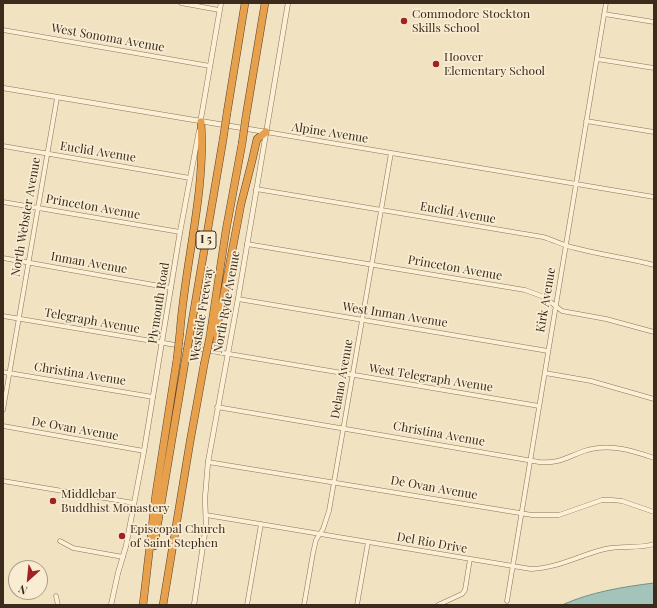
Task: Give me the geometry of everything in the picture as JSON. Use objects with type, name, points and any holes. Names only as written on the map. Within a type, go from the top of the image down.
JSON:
[{"type":"highway","name":"Westside Freeway","points":[[144,605],[245,3]]},
{"type":"highway","name":"Westside Freeway","points":[[212,338],[226,230],[242,144],[265,3]]},
{"type":"highway","points":[[144,605],[156,492],[177,359],[182,309],[197,206],[201,155],[201,122]]},
{"type":"highway","points":[[163,605],[190,442],[200,412],[212,338],[223,299],[241,204],[257,140],[266,132]]},
{"type":"street","points":[[181,3],[220,10]]},
{"type":"street","name":"Plymouth Road","points":[[111,605],[115,584],[123,557],[144,450],[180,232],[201,122],[221,3]]},
{"type":"street","name":"North Ryde Avenue","points":[[194,605],[205,538],[205,498],[208,462],[238,299],[288,3]]},
{"type":"street","name":"Kirk Avenue","points":[[507,601],[606,3]]},
{"type":"street","points":[[604,14],[654,22]]},
{"type":"street","name":"West Sonoma Avenue","points":[[3,30],[210,66]]},
{"type":"street","points":[[597,59],[654,68]]},
{"type":"street","name":"Alpine Avenue","points":[[3,88],[654,197]]},
{"type":"street","name":"North Webster Avenue","points":[[3,410],[56,98]]},
{"type":"street","points":[[586,121],[654,132]]},
{"type":"street","name":"Euclid Avenue","points":[[3,146],[190,178]]},
{"type":"street","name":"Delano Avenue","points":[[304,605],[311,559],[316,540],[325,526],[335,482],[391,153]]},
{"type":"street","name":"Euclid Avenue","points":[[256,189],[543,237],[575,248],[654,265]]},
{"type":"street","name":"Princeton Avenue","points":[[3,202],[180,232]]},
{"type":"street","name":"Princeton Avenue","points":[[247,244],[525,290],[544,297],[562,311],[606,319],[654,332]]},
{"type":"street","name":"Inman Avenue","points":[[3,258],[171,288]]},
{"type":"street","name":"West Inman Avenue","points":[[238,299],[548,351]]},
{"type":"street","name":"Telegraph Avenue","points":[[3,316],[177,346]]},
{"type":"street","name":"West Telegraph Avenue","points":[[177,346],[539,406]]},
{"type":"street","name":"Christina Avenue","points":[[3,372],[153,397]]},
{"type":"street","points":[[545,373],[592,381],[654,399]]},
{"type":"street","name":"Christina Avenue","points":[[217,407],[545,462],[556,462],[584,451],[611,447],[624,448],[654,458]]},
{"type":"street","name":"De Ovan Avenue","points":[[3,426],[144,450]]},
{"type":"street","name":"De Ovan Avenue","points":[[208,462],[545,516],[559,515],[596,502],[612,500],[622,501],[654,512]]},
{"type":"street","points":[[3,481],[134,503]]},
{"type":"street","name":"Del Rio Drive","points":[[206,515],[531,569],[550,567],[592,552],[654,544]]},
{"type":"street","points":[[247,605],[261,524]]},
{"type":"street","points":[[60,541],[73,548],[123,557]]},
{"type":"street","points":[[357,605],[368,542]]},
{"type":"street","points":[[438,605],[462,594],[465,590],[470,559]]},
{"type":"street","points":[[56,596],[58,605]]},
{"type":"water","points":[[654,583],[654,605],[562,605],[573,600],[607,591]]},
{"type":"place","name":"Commodore Stockton Skills School","points":[[404,21]]},
{"type":"place","name":"Hoover Elementary School","points":[[436,64]]},
{"type":"place","name":"Middlebar Buddhist Monastery","points":[[53,501]]},
{"type":"place","name":"Episcopal Church of Saint Stephen","points":[[122,536]]}]
